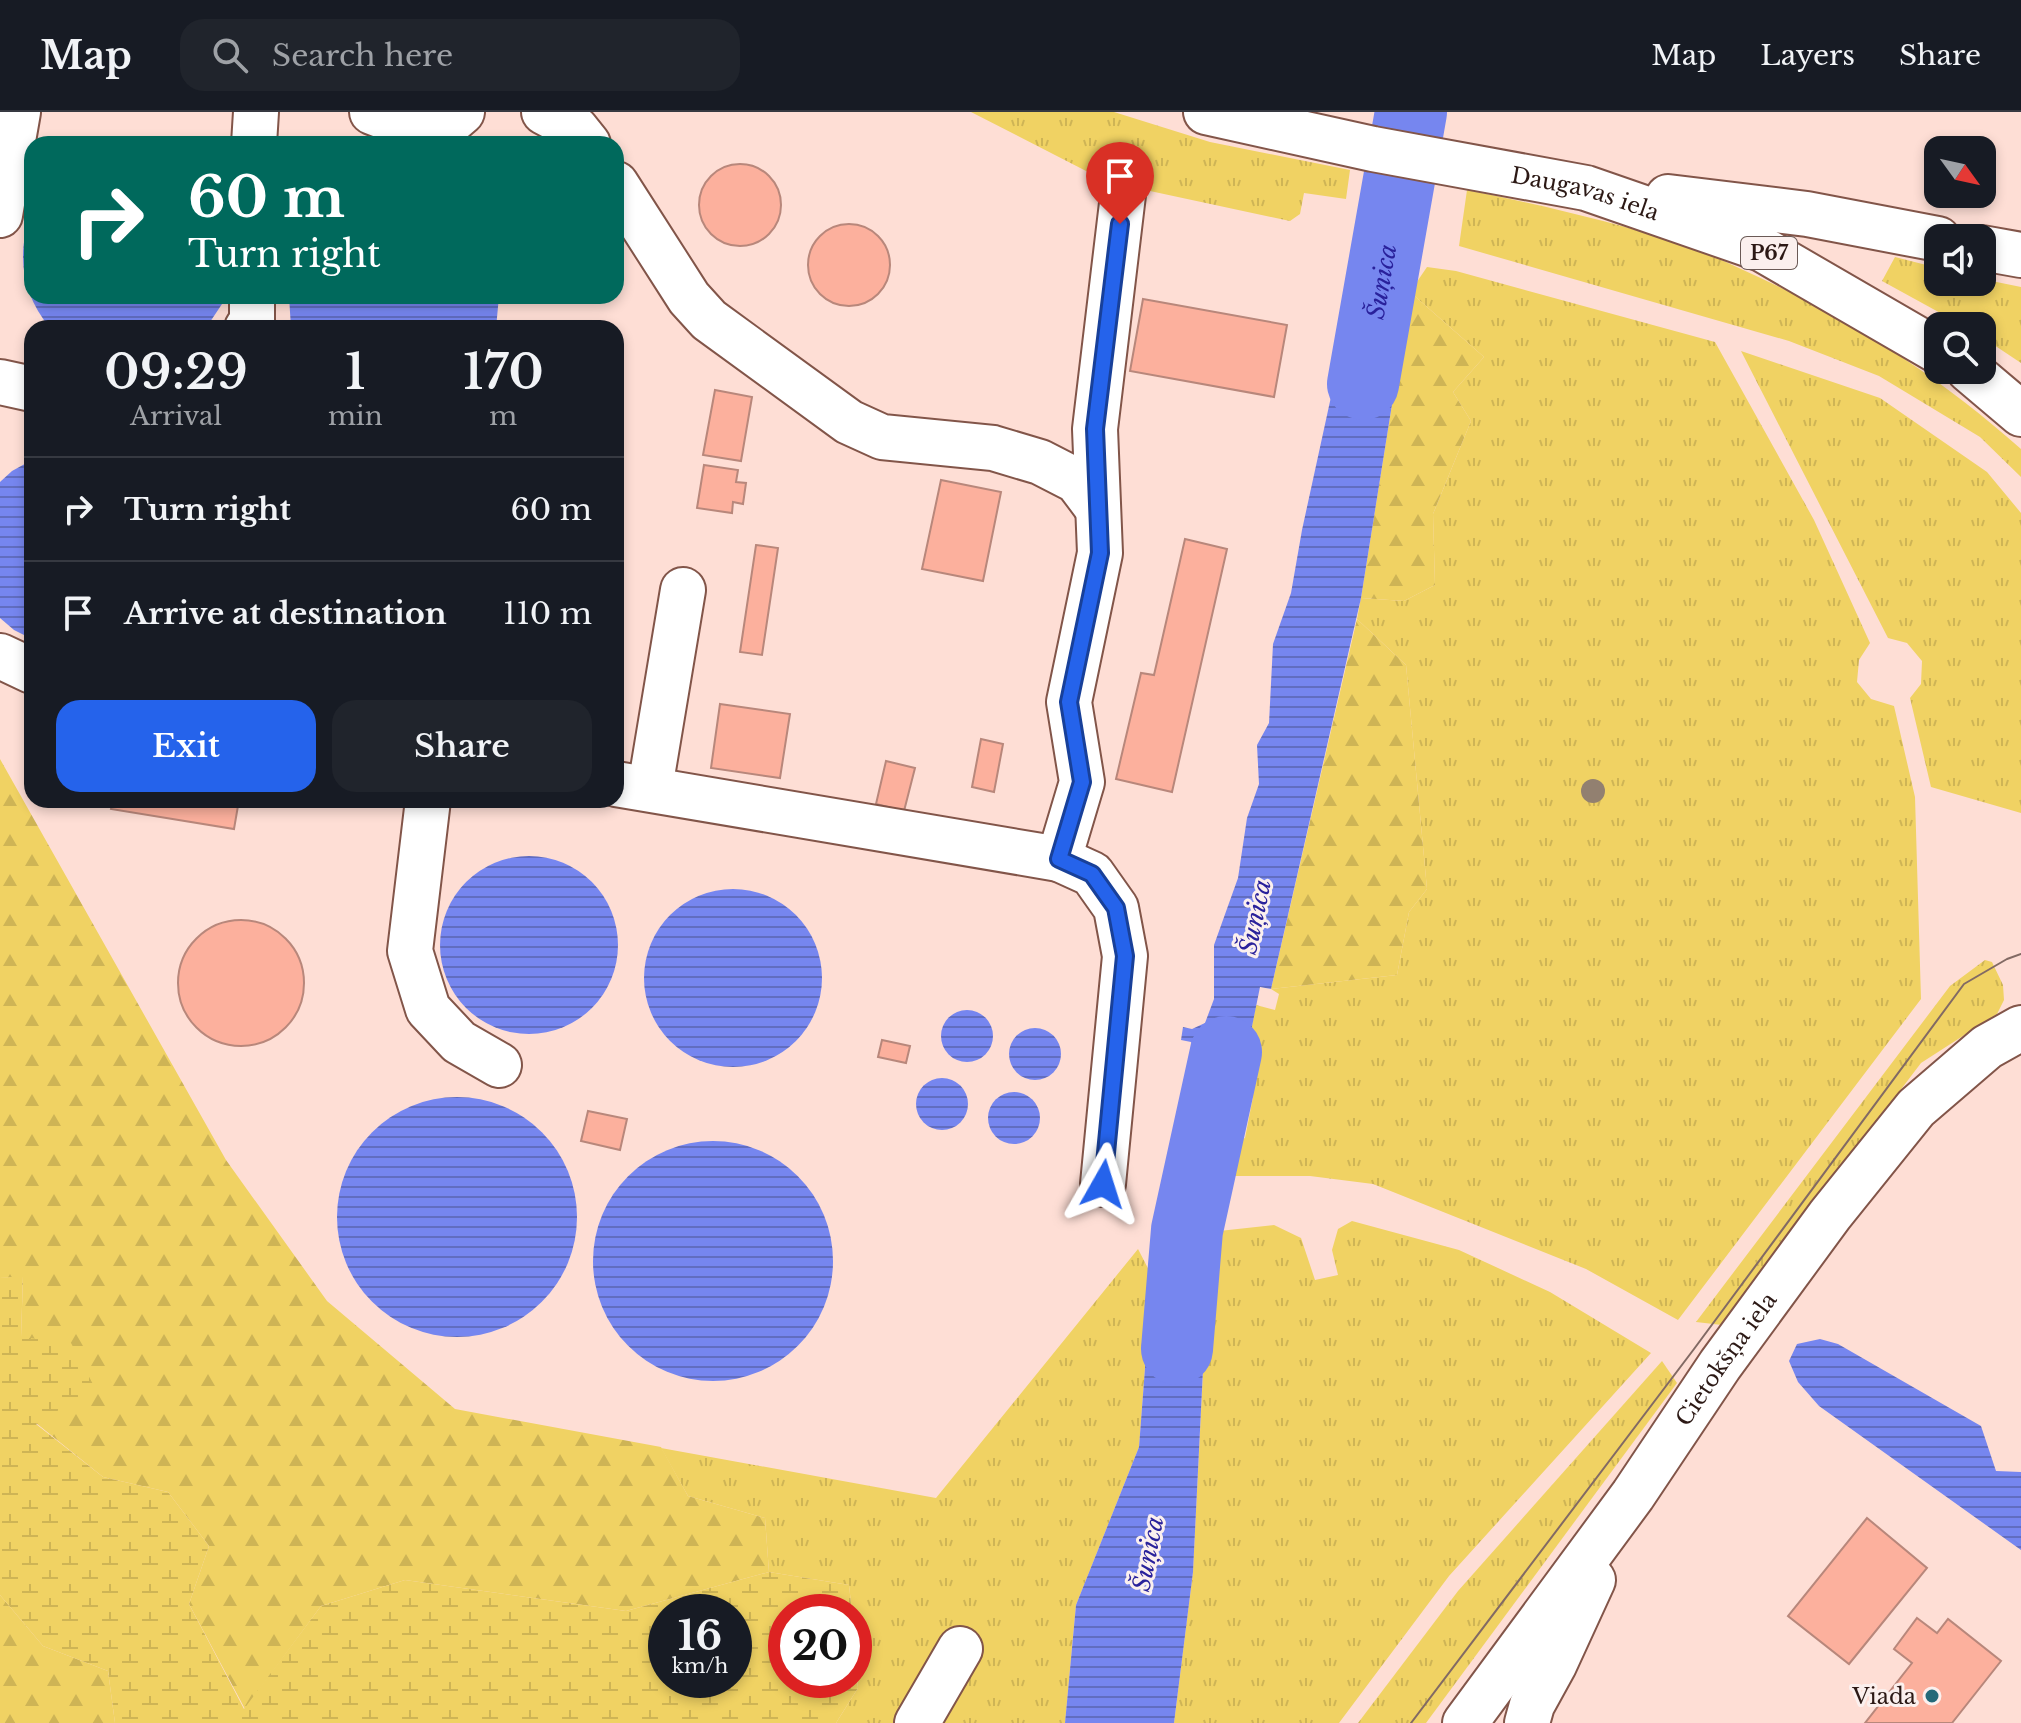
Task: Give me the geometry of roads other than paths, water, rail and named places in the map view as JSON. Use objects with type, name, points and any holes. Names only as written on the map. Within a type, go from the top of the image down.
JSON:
[{"type":"main road","points":[[0,215],[18,112]]},
{"type":"main road","points":[[254,136],[256,112]]},
{"type":"main road","points":[[372,112],[434,136],[462,112]]},
{"type":"main road","points":[[544,112],[576,129],[582,136]]},
{"type":"main road","name":"Daugavas iela","points":[[1206,112],[1373,149],[1586,188],[1762,249],[1924,343]]},
{"type":"main road","points":[[1586,188],[1807,214],[1924,236]]},
{"type":"main road","points":[[1059,859],[1082,782],[1069,702],[1100,553],[1095,429],[1123,195]]},
{"type":"main road","points":[[624,196],[689,298],[709,320],[849,422],[882,437],[993,448],[1040,462],[1077,481],[1098,509]]},
{"type":"main road","points":[[1996,251],[2021,255]]},
{"type":"main road","points":[[0,382],[24,387]]},
{"type":"main road","points":[[1986,384],[2021,414]]},
{"type":"main road","points":[[683,590],[633,786],[1059,859],[1092,874],[1116,908],[1125,956],[1103,1184]]},
{"type":"main road","points":[[0,656],[24,667]]},
{"type":"main road","points":[[427,808],[410,951],[428,1009],[459,1042],[499,1065]]},
{"type":"main road","name":"Cietokšņa iela","points":[[1465,1723],[1633,1495],[1728,1353],[1830,1215],[1916,1108],[1987,1047],[2021,1028]]},
{"type":"main road","points":[[1527,1723],[1532,1705],[1554,1665],[1633,1495]]},
{"type":"main road","points":[[917,1723],[960,1649]]},
{"type":"water","points":[[1356,282],[1410,292],[1361,598],[1271,989],[1260,987],[1228,1145],[1214,1151],[1195,1148],[1187,1136],[1196,1053],[1191,1042],[1181,1040],[1183,1027],[1192,1029],[1205,1023],[1214,999],[1214,945],[1238,878],[1247,818],[1259,784],[1257,745],[1269,723],[1273,644],[1291,593]]},
{"type":"water","points":[[35,304],[222,304],[211,320],[44,320]]},
{"type":"water","points":[[290,304],[498,304],[497,320],[290,320]]},
{"type":"water","points":[[24,464],[24,635],[0,618],[0,482]]},
{"type":"water","points":[[529,856],[563,863],[592,882],[611,911],[618,945],[611,979],[592,1008],[563,1027],[529,1034],[495,1027],[466,1008],[447,979],[440,945],[447,911],[466,882],[495,863]]},
{"type":"water","points":[[733,889],[767,896],[796,915],[815,944],[822,978],[815,1012],[796,1041],[767,1060],[733,1067],[699,1060],[670,1041],[651,1012],[644,978],[651,944],[670,915],[699,896]]},
{"type":"water","points":[[967,1010],[986,1017],[993,1036],[986,1055],[967,1062],[948,1055],[941,1036],[948,1017]]},
{"type":"water","points":[[1035,1028],[1054,1035],[1061,1054],[1054,1073],[1035,1080],[1016,1073],[1009,1054],[1016,1035]]},
{"type":"water","points":[[942,1078],[961,1085],[968,1104],[961,1123],[942,1130],[923,1123],[916,1104],[923,1085]]},
{"type":"water","points":[[1014,1092],[1033,1099],[1040,1118],[1033,1137],[1014,1144],[995,1137],[988,1118],[995,1099]]},
{"type":"water","points":[[457,1097],[480,1099],[503,1106],[524,1117],[542,1132],[557,1150],[568,1171],[575,1194],[575,1240],[568,1263],[557,1284],[542,1302],[524,1317],[503,1328],[480,1335],[457,1337],[434,1335],[411,1328],[390,1317],[372,1302],[357,1284],[346,1263],[339,1240],[337,1217],[339,1194],[346,1171],[357,1150],[372,1132],[390,1117],[411,1106],[434,1099]]},
{"type":"water","points":[[713,1141],[736,1143],[759,1150],[780,1161],[798,1176],[813,1194],[824,1215],[831,1238],[831,1284],[824,1307],[813,1328],[798,1346],[780,1361],[759,1372],[736,1379],[713,1381],[690,1379],[667,1372],[646,1361],[628,1346],[613,1328],[602,1307],[595,1284],[593,1261],[595,1238],[602,1215],[613,1194],[628,1176],[646,1161],[667,1150],[690,1143]]},
{"type":"water","points":[[1175,1247],[1191,1250],[1207,1289],[1193,1572],[1174,1723],[1065,1723],[1076,1605],[1139,1447],[1152,1276]]},
{"type":"water","points":[[1820,1339],[1838,1344],[1981,1426],[1996,1471],[2021,1472],[2021,1550],[1819,1406],[1798,1382],[1789,1361],[1797,1344]]},
{"type":"waterway","name":"Šuņica","points":[[1363,384],[1411,112]]},
{"type":"waterway","name":"Šuņica","points":[[1177,1349],[1187,1230],[1226,1052]]},
{"type":"tram line","points":[[1411,1723],[1694,1349],[1964,984],[2021,954]]},
{"type":"place","name":"Viada","points":[[1932,1696]]}]
